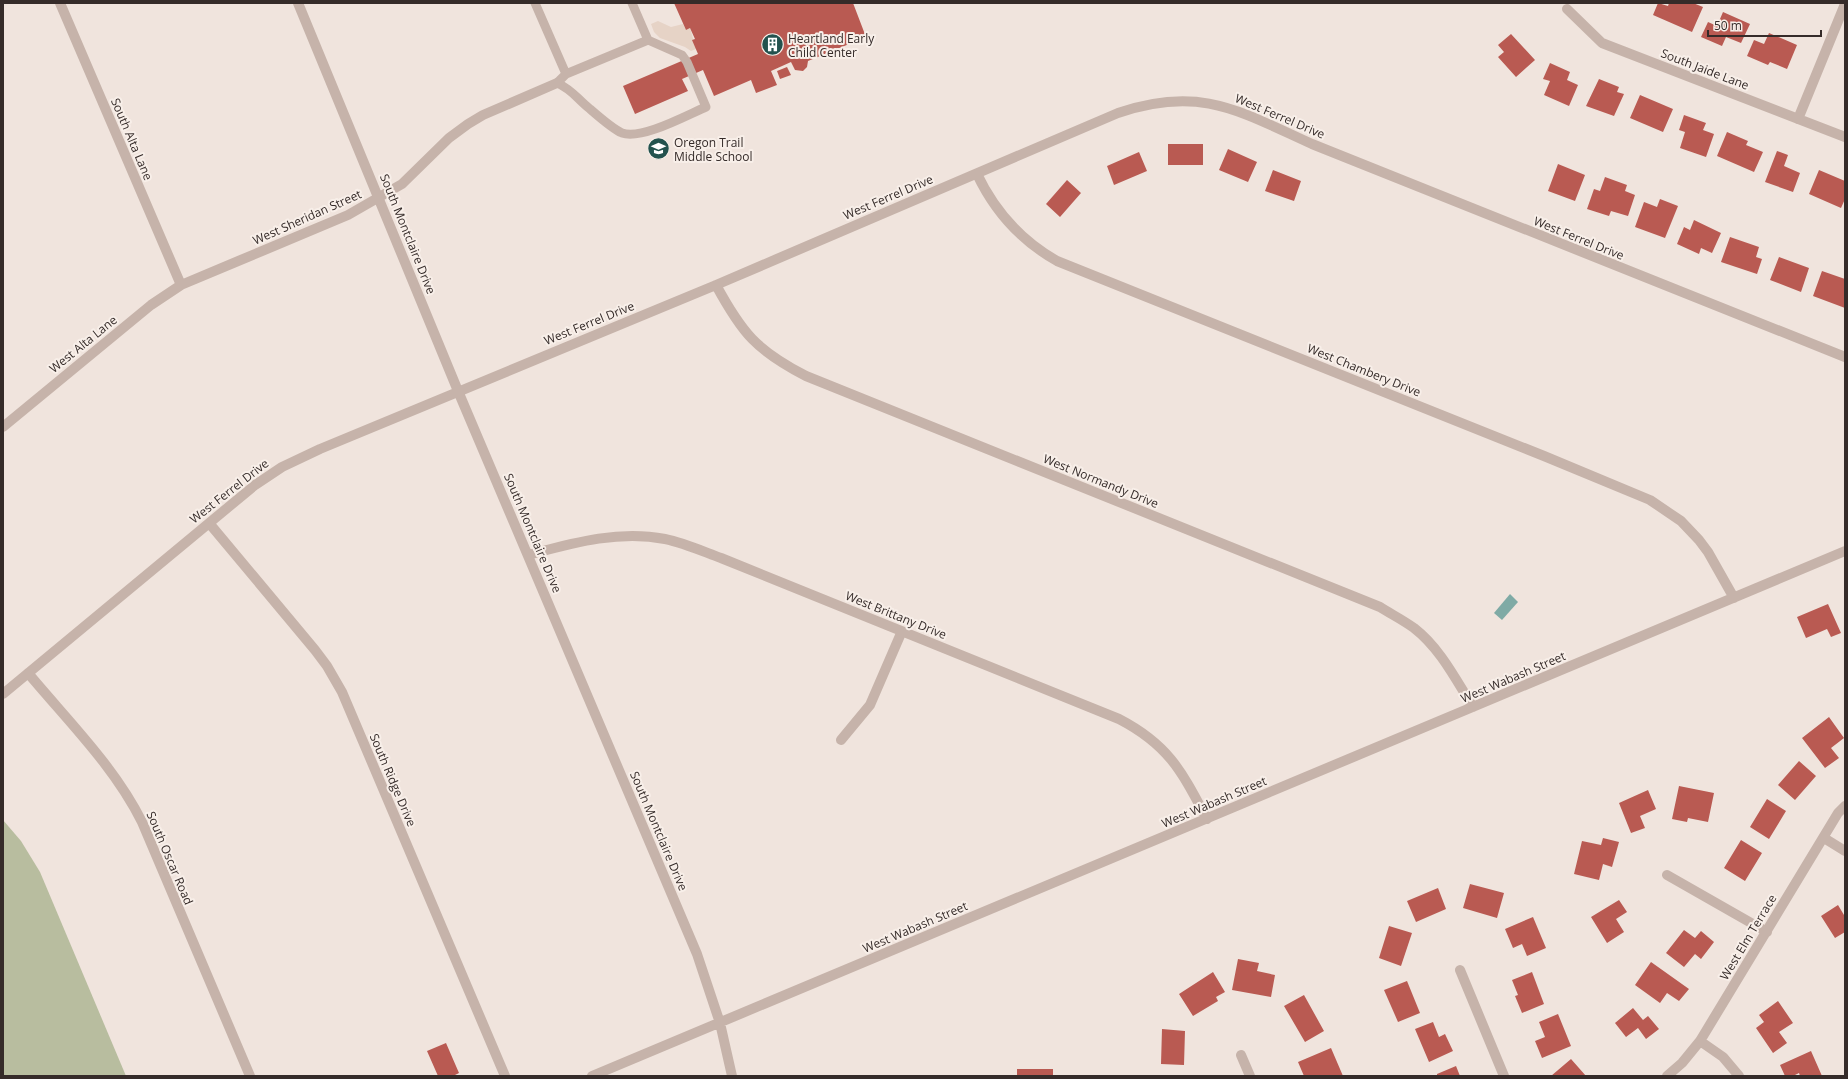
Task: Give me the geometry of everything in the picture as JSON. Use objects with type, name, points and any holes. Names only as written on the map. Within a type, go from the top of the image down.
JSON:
[{"type":"street","name":"South Alta Lane","points":[[60,3],[181,285]]},
{"type":"street","name":"South Montclaire Drive","points":[[298,3],[380,198],[458,391],[697,954],[720,1023],[732,1076]]},
{"type":"street","points":[[1798,119],[1845,4]]},
{"type":"street","name":"South Jaide Lane","points":[[1567,9],[1602,43],[1845,137]]},
{"type":"street","name":"West Sheridan Street","points":[[181,285],[348,215],[380,198],[402,184],[449,138],[468,124],[483,115],[557,83]]},
{"type":"street","name":"West Ferrel Drive","points":[[3,694],[255,485],[282,467],[458,391],[716,285],[1142,105],[1167,101],[1211,103],[1236,110],[1320,147],[1845,358]]},
{"type":"street","name":"West Chambery Drive","points":[[977,174],[993,204],[1003,217],[1031,244],[1057,261],[1650,500],[1681,521],[1699,540],[1708,552],[1734,598]]},
{"type":"street","name":"West Alta Lane","points":[[3,427],[151,305],[181,285]]},
{"type":"street","name":"West Normandy Drive","points":[[716,285],[731,312],[751,339],[781,363],[806,376],[1380,607],[1414,628],[1426,639],[1444,661],[1473,707]]},
{"type":"street","name":"South Ridge Drive","points":[[209,523],[315,650],[327,666],[342,692],[505,1076]]},
{"type":"street","name":"West Brittany Drive","points":[[528,555],[571,544],[614,536],[642,536],[682,544],[720,558],[1112,716],[1136,728],[1155,742],[1174,761],[1183,773],[1207,819]]},
{"type":"street","name":"West Wabash Street","points":[[592,1076],[1845,551]]},
{"type":"street","points":[[841,740],[870,705],[902,631]]},
{"type":"street","name":"South Oscar Road","points":[[28,673],[130,798],[142,822],[250,1076]]},
{"type":"street","name":"West Elm Terrace","points":[[1666,1076],[1682,1063],[1700,1041],[1838,813],[1845,806]]},
{"type":"street","points":[[1824,838],[1845,851]]},
{"type":"street","points":[[1667,875],[1767,932]]},
{"type":"street","points":[[1460,970],[1504,1076]]},
{"type":"street","points":[[1700,1041],[1723,1057],[1739,1076]]},
{"type":"street","points":[[1241,1056],[1250,1076]]},
{"type":"lane","points":[[535,3],[566,74]]},
{"type":"lane","points":[[632,3],[648,40],[682,55],[688,62],[706,107],[634,135],[622,133],[589,108],[569,89],[557,83],[566,74],[648,40]]},
{"type":"green space","points":[[3,820],[21,841],[40,872],[126,1076],[3,1076]]},
{"type":"shaded area","points":[[658,21],[671,27],[683,24],[686,30],[690,28],[696,49],[691,51],[685,47],[660,38],[654,32],[651,24]]},
{"type":"water","points":[[1510,594],[1518,602],[1502,620],[1494,613]]},
{"type":"building","name":"Heartland Early Child Center","points":[[674,3],[853,3],[866,37],[808,61],[807,67],[803,71],[795,70],[791,62],[771,71],[777,85],[756,93],[751,80],[714,96],[703,70],[682,79],[688,91],[635,114],[623,86],[698,54],[692,40],[695,39],[690,28],[686,30]]},
{"type":"building","points":[[1658,3],[1668,6],[1669,3],[1693,3],[1703,7],[1692,32],[1653,15]]},
{"type":"building","points":[[1723,12],[1750,24],[1741,43],[1726,37],[1722,46],[1701,37],[1708,22],[1717,26]]},
{"type":"building","points":[[1769,33],[1797,45],[1787,69],[1770,62],[1768,65],[1747,56],[1754,40],[1764,44]]},
{"type":"building","points":[[1511,34],[1535,60],[1516,77],[1498,57],[1504,52],[1498,45]]},
{"type":"building","points":[[1550,63],[1570,72],[1567,80],[1578,85],[1569,106],[1544,95],[1550,81],[1543,79]]},
{"type":"building","points":[[787,67],[791,75],[780,79],[777,71]]},
{"type":"building","points":[[1599,79],[1619,87],[1617,92],[1624,94],[1614,116],[1586,106]]},
{"type":"building","points":[[1640,95],[1673,109],[1663,132],[1630,118]]},
{"type":"building","points":[[1684,115],[1706,123],[1703,130],[1714,134],[1706,157],[1680,148],[1685,132],[1679,130]]},
{"type":"building","points":[[1727,132],[1748,141],[1746,145],[1763,152],[1754,172],[1717,156]]},
{"type":"building","points":[[1168,144],[1203,144],[1203,165],[1168,165]]},
{"type":"building","points":[[1228,149],[1257,162],[1248,182],[1219,170]]},
{"type":"building","points":[[1777,151],[1788,155],[1784,166],[1800,173],[1793,192],[1765,182]]},
{"type":"building","points":[[1139,152],[1147,171],[1114,185],[1107,166]]},
{"type":"building","points":[[1558,164],[1585,175],[1575,201],[1548,191]]},
{"type":"building","points":[[1273,170],[1301,181],[1294,201],[1265,191]]},
{"type":"building","points":[[1819,170],[1845,181],[1845,199],[1841,208],[1809,194]]},
{"type":"building","points":[[1605,177],[1627,185],[1625,191],[1635,195],[1628,216],[1611,211],[1609,216],[1587,209],[1594,189],[1600,191]]},
{"type":"building","points":[[1067,180],[1081,193],[1060,217],[1046,204]]},
{"type":"building","points":[[1660,199],[1678,206],[1665,238],[1635,227],[1644,202],[1657,207]]},
{"type":"building","points":[[1694,220],[1721,233],[1712,253],[1701,248],[1699,254],[1677,244],[1684,227],[1690,230]]},
{"type":"building","points":[[1730,237],[1759,247],[1756,257],[1762,259],[1757,274],[1721,262]]},
{"type":"building","points":[[1779,257],[1809,268],[1801,292],[1770,280]]},
{"type":"building","points":[[1822,271],[1845,279],[1845,308],[1813,296]]},
{"type":"building","points":[[1828,604],[1841,633],[1831,637],[1827,629],[1806,638],[1797,617]]},
{"type":"building","points":[[1829,717],[1844,738],[1831,748],[1839,758],[1825,768],[1802,738]]},
{"type":"building","points":[[1799,761],[1816,776],[1795,800],[1778,785]]},
{"type":"building","points":[[1679,786],[1714,793],[1708,822],[1688,818],[1687,822],[1672,819]]},
{"type":"building","points":[[1648,790],[1656,809],[1640,816],[1645,828],[1631,833],[1619,803]]},
{"type":"building","points":[[1767,799],[1786,811],[1769,839],[1750,827]]},
{"type":"building","points":[[1603,838],[1619,842],[1612,867],[1603,864],[1599,880],[1574,874],[1582,841],[1601,845]]},
{"type":"building","points":[[1741,840],[1762,853],[1745,881],[1724,868]]},
{"type":"building","points":[[1470,884],[1504,893],[1497,918],[1463,908]]},
{"type":"building","points":[[1438,888],[1446,909],[1416,922],[1407,901]]},
{"type":"building","points":[[1619,900],[1627,912],[1616,919],[1624,932],[1607,943],[1591,917]]},
{"type":"building","points":[[1838,905],[1845,915],[1845,932],[1835,938],[1821,916]]},
{"type":"building","points":[[1533,917],[1546,948],[1527,956],[1522,944],[1513,948],[1505,929]]},
{"type":"building","points":[[1389,926],[1412,933],[1401,966],[1379,958]]},
{"type":"building","points":[[1684,930],[1695,938],[1701,931],[1714,942],[1701,959],[1695,954],[1684,967],[1666,953]]},
{"type":"building","points":[[1238,959],[1259,963],[1257,971],[1275,975],[1271,997],[1232,990]]},
{"type":"building","points":[[1651,962],[1689,989],[1679,1001],[1667,993],[1660,1003],[1635,985]]},
{"type":"building","points":[[1213,972],[1225,992],[1216,997],[1218,1001],[1193,1016],[1179,994]]},
{"type":"building","points":[[1532,972],[1544,1004],[1522,1013],[1515,996],[1518,995],[1512,980]]},
{"type":"building","points":[[1407,981],[1420,1013],[1398,1022],[1384,990]]},
{"type":"building","points":[[1304,995],[1324,1031],[1305,1042],[1284,1006]]},
{"type":"building","points":[[1778,1001],[1793,1023],[1779,1032],[1787,1043],[1773,1053],[1756,1028],[1764,1022],[1759,1015]]},
{"type":"building","points":[[1633,1008],[1643,1020],[1648,1016],[1659,1029],[1646,1039],[1638,1028],[1626,1037],[1615,1023]]},
{"type":"building","points":[[1558,1014],[1571,1046],[1542,1058],[1535,1041],[1545,1037],[1539,1022]]},
{"type":"building","points":[[1433,1022],[1439,1037],[1445,1034],[1453,1051],[1429,1062],[1415,1029]]},
{"type":"building","points":[[1162,1029],[1185,1031],[1184,1065],[1161,1064]]},
{"type":"building","points":[[446,1043],[459,1073],[453,1076],[438,1076],[427,1051]]},
{"type":"building","points":[[1331,1048],[1343,1076],[1304,1076],[1298,1062]]},
{"type":"building","points":[[1811,1051],[1822,1076],[1800,1076],[1799,1073],[1793,1076],[1785,1076],[1780,1065]]},
{"type":"building","points":[[1571,1059],[1586,1076],[1551,1076]]},
{"type":"building","points":[[1456,1066],[1460,1076],[1437,1076],[1437,1074]]},
{"type":"building","points":[[1017,1069],[1053,1069],[1053,1076],[1017,1076]]},
{"type":"place","name":"Heartland Early Child Center","points":[[772,45]]},
{"type":"place","name":"Oregon Trail Middle School","points":[[659,149]]}]
